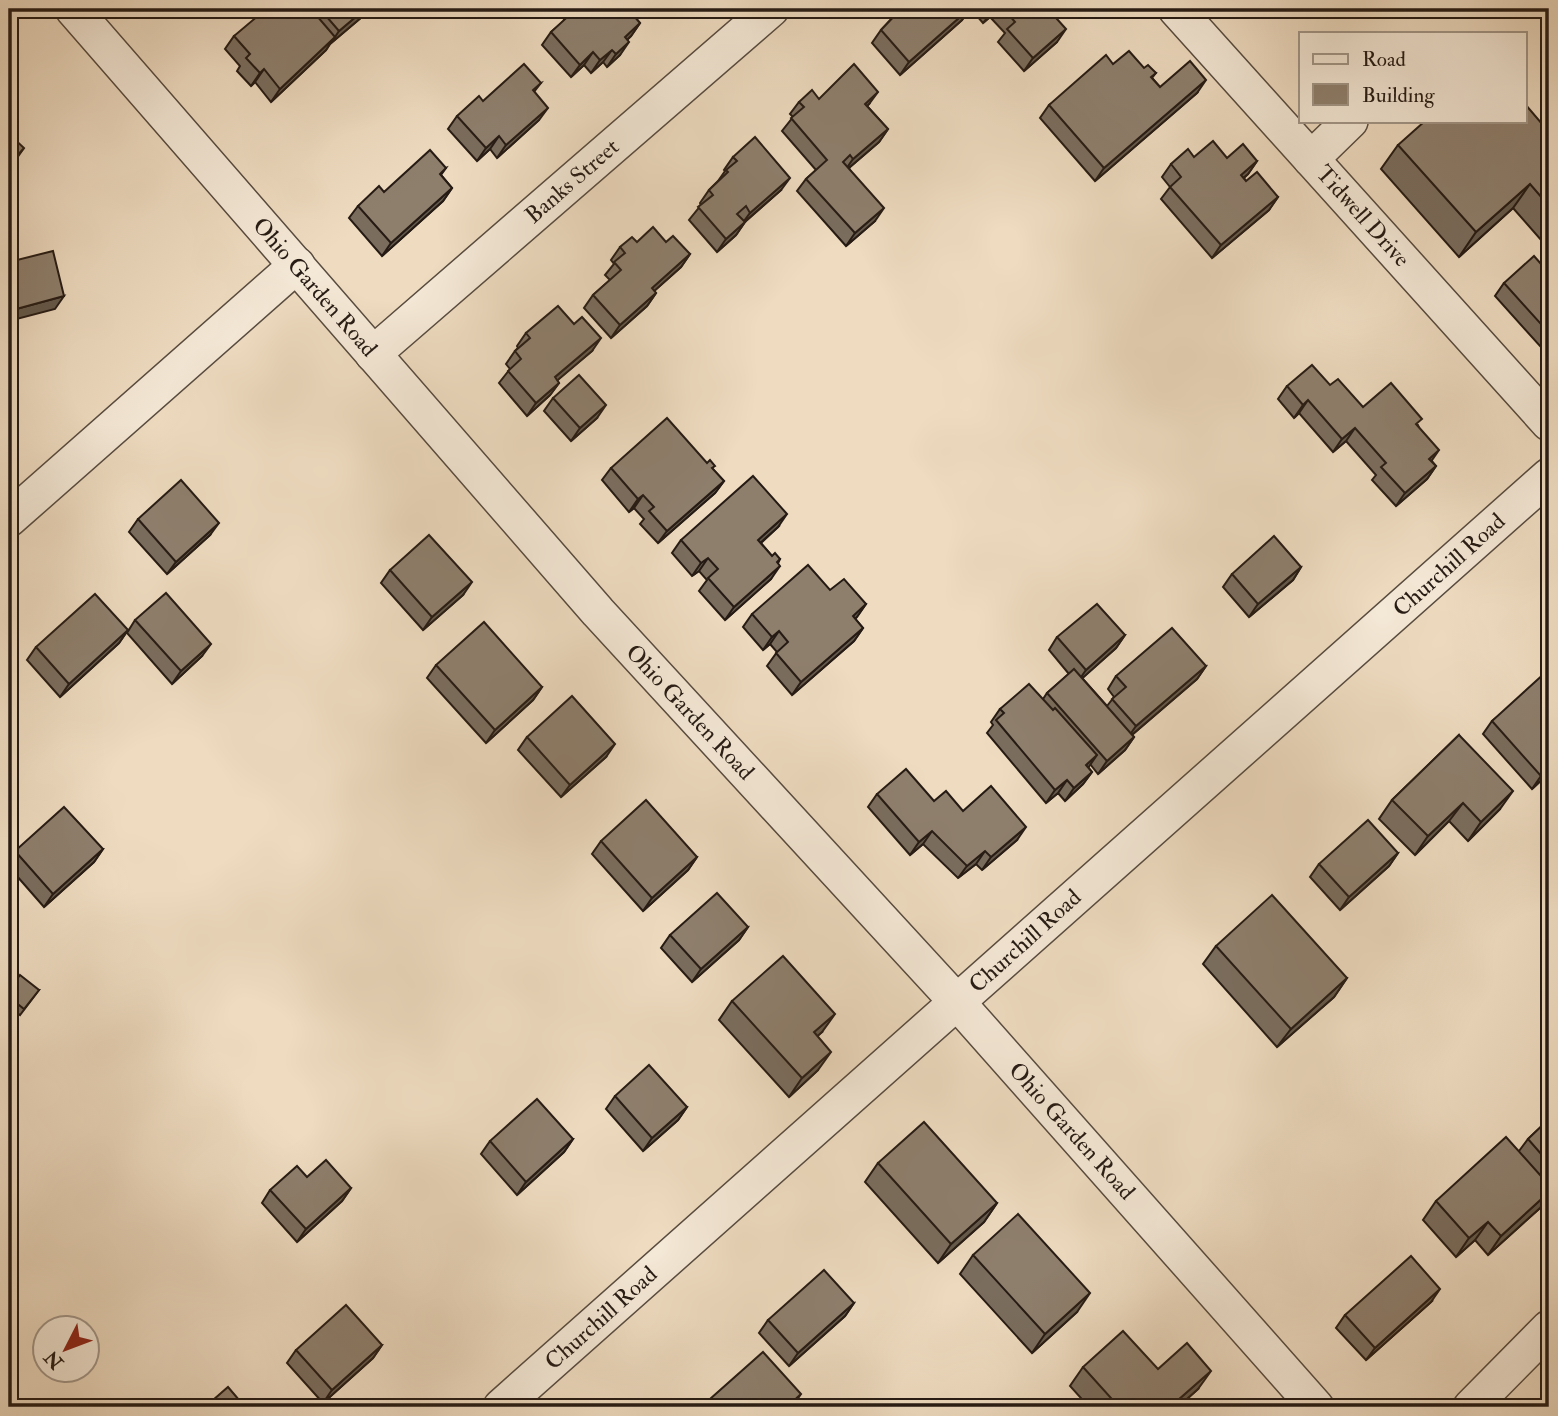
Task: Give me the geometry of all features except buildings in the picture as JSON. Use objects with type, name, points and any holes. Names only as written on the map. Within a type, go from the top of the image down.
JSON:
[{"type":"street","name":"Ohio Garden Road","points":[[73,9],[598,612],[957,1002],[1316,1407]]},
{"type":"street","name":"Banks Street","points":[[373,354],[771,9]]},
{"type":"street","name":"Tidwell Drive","points":[[1176,9],[1549,423]]},
{"type":"street","points":[[1311,159],[1349,122]]},
{"type":"street","points":[[9,519],[297,265]]},
{"type":"street","name":"Churchill Road","points":[[501,1407],[1549,476]]},
{"type":"street","points":[[1471,1407],[1549,1328]]}]
